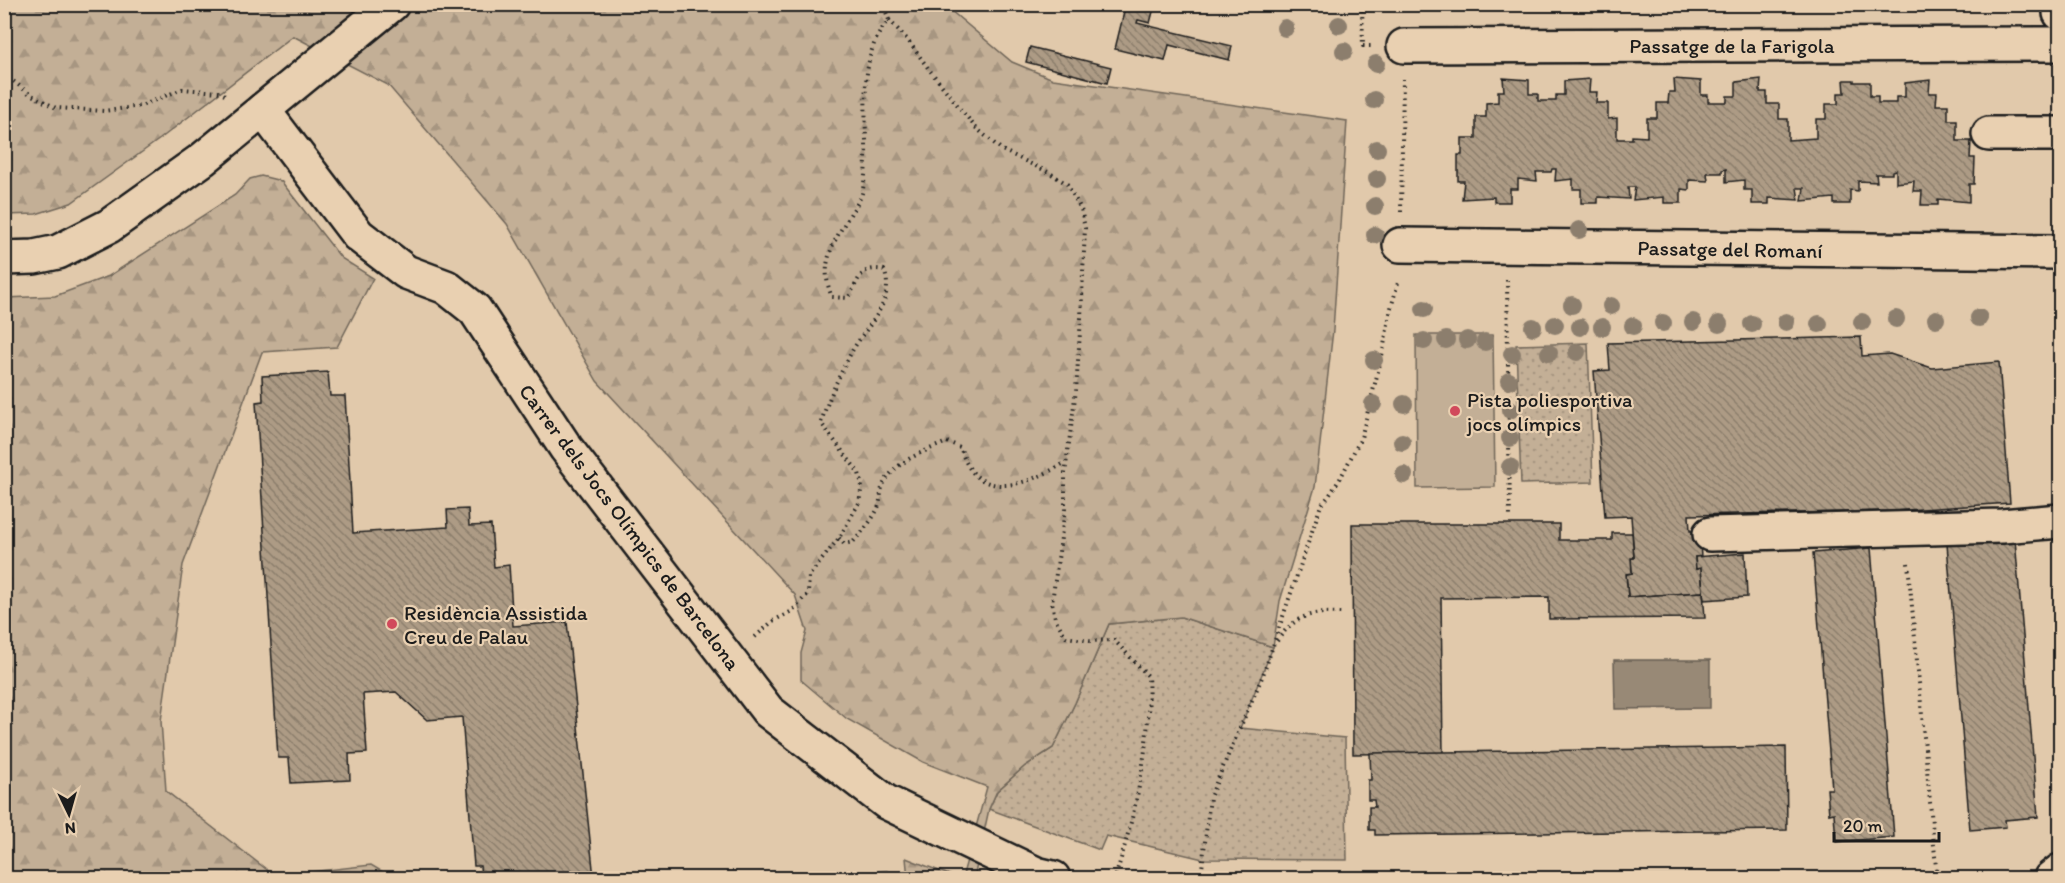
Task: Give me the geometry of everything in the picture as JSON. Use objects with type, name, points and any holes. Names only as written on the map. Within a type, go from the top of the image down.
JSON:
[{"type":"street","points":[[4,258],[34,257],[58,252],[108,226],[203,159],[392,4]]},
{"type":"street","points":[[2060,4],[2061,13]]},
{"type":"street","name":"Passatge de la Farigola","points":[[1404,46],[2061,44]]},
{"type":"street","name":"Carrer dels Jocs Olímpics de Barcelona","points":[[256,115],[293,147],[358,235],[406,272],[446,287],[475,310],[566,448],[768,711],[886,802],[1036,874],[1053,879]]},
{"type":"street","points":[[1989,134],[2061,134]]},
{"type":"street","name":"Passatge del Romaní","points":[[1400,245],[2061,252]]},
{"type":"street","points":[[1710,534],[2002,526],[2061,521]]},
{"type":"street","points":[[2051,879],[2061,871]]},
{"type":"path","points":[[883,4],[889,20],[975,127],[1002,150],[1050,173],[1067,184],[1081,209],[1084,228],[1076,390],[1066,462],[1065,509],[1053,602],[1055,618],[1066,637],[1090,641],[1114,640],[1148,676],[1150,703],[1145,745],[1130,822],[1115,879]]},
{"type":"path","points":[[1201,879],[1210,797],[1274,647],[1318,511],[1341,477],[1361,438],[1401,270],[1404,46],[1363,46],[1362,4]]},
{"type":"path","points":[[728,659],[773,621],[792,611],[808,594],[809,576],[839,538],[859,503],[862,485],[859,473],[821,423],[829,398],[851,353],[881,309],[889,282],[884,270],[873,268],[861,273],[848,298],[832,297],[825,282],[829,250],[862,195],[865,171],[866,92],[870,62],[878,32],[889,20]]},
{"type":"path","points":[[4,74],[30,94],[56,108],[104,111],[141,106],[182,88],[218,92],[256,115]]},
{"type":"path","points":[[1506,246],[1510,517]]},
{"type":"path","points":[[839,538],[844,544],[853,542],[864,530],[878,507],[882,486],[908,458],[947,442],[960,447],[968,466],[985,483],[999,486],[1022,483],[1066,462]]},
{"type":"path","points":[[1905,528],[1936,879]]},
{"type":"path","points":[[1274,647],[1287,626],[1302,617],[1320,612],[1343,613]]},
{"type":"green space","points":[[4,5],[944,5],[1012,62],[1053,79],[1347,121],[1333,330],[1315,487],[1280,601],[1273,647],[1181,617],[1109,624],[1053,748],[1025,766],[997,791],[989,809],[974,878],[962,878],[987,787],[923,762],[847,719],[801,680],[801,653],[807,631],[795,595],[597,381],[507,224],[388,85],[293,36],[160,139],[71,203],[36,214],[5,215]]},
{"type":"green space","points":[[261,176],[281,181],[341,258],[373,278],[337,347],[262,352],[183,565],[161,721],[166,791],[275,876],[371,865],[393,878],[5,878],[5,298],[55,296],[109,276],[235,195],[250,179]]},
{"type":"green space","name":"Pista poliesportiva jocs olímpics","points":[[1416,335],[1493,335],[1495,487],[1417,488]]},
{"type":"green space","points":[[1588,343],[1593,482],[1521,484],[1516,345]]},
{"type":"green space","points":[[1181,617],[1273,647],[1240,728],[1345,738],[1347,860],[1203,859],[1106,836],[1100,850],[989,809],[997,791],[1025,766],[1053,748],[1109,624]]},
{"type":"green space","points":[[906,858],[957,878],[908,878]]},
{"type":"shaded area","points":[[1614,660],[1710,660],[1710,708],[1615,709]]},
{"type":"building","points":[[1126,4],[1155,4],[1150,23],[1138,20],[1137,23],[1232,46],[1229,60],[1169,45],[1165,61],[1115,49]]},
{"type":"building","points":[[1030,47],[1111,67],[1107,83],[1026,62]]},
{"type":"building","points":[[1503,78],[1529,80],[1529,94],[1538,94],[1538,101],[1556,101],[1556,95],[1564,95],[1564,81],[1590,79],[1589,92],[1597,92],[1596,103],[1608,103],[1608,119],[1617,118],[1617,139],[1632,139],[1632,136],[1647,137],[1647,118],[1657,118],[1657,103],[1668,103],[1669,92],[1675,92],[1674,79],[1701,81],[1701,95],[1708,95],[1708,102],[1727,102],[1727,96],[1736,96],[1736,82],[1761,79],[1760,92],[1767,92],[1767,104],[1779,104],[1779,119],[1788,119],[1788,140],[1816,138],[1816,119],[1826,119],[1826,104],[1838,104],[1838,93],[1845,93],[1844,80],[1870,82],[1870,96],[1878,96],[1878,103],[1896,103],[1896,97],[1905,97],[1905,83],[1930,80],[1929,93],[1937,93],[1936,105],[1948,105],[1948,120],[1957,120],[1957,141],[1971,141],[1970,158],[1975,158],[1974,184],[1969,184],[1969,202],[1938,199],[1938,205],[1921,205],[1922,191],[1913,191],[1914,181],[1896,183],[1896,170],[1892,171],[1892,174],[1876,174],[1877,182],[1858,181],[1858,191],[1850,190],[1850,204],[1834,204],[1834,198],[1802,201],[1804,188],[1797,188],[1799,200],[1769,198],[1769,204],[1752,204],[1752,190],[1744,190],[1744,180],[1726,182],[1726,169],[1722,170],[1722,173],[1707,173],[1708,181],[1689,180],[1689,190],[1681,189],[1681,203],[1664,203],[1664,197],[1633,200],[1635,187],[1628,187],[1629,199],[1598,197],[1598,203],[1581,203],[1581,189],[1573,189],[1573,179],[1555,181],[1556,169],[1552,169],[1551,172],[1536,172],[1537,181],[1518,179],[1518,189],[1510,189],[1510,202],[1494,202],[1494,197],[1462,199],[1464,181],[1458,181],[1458,155],[1462,155],[1462,138],[1476,138],[1476,117],[1486,117],[1486,103],[1498,102],[1498,91],[1504,91]]},
{"type":"building","points":[[1861,337],[1862,356],[1890,354],[1932,368],[1999,362],[2010,503],[1892,511],[1689,515],[1690,531],[1699,531],[1701,557],[1695,557],[1696,569],[1701,568],[1703,592],[1628,597],[1626,574],[1632,573],[1631,558],[1634,558],[1631,516],[1605,517],[1594,371],[1610,370],[1608,343]]},
{"type":"building","name":"Residència Assistida Creu de Palau","points":[[328,372],[330,396],[345,396],[353,533],[448,527],[447,510],[468,509],[469,526],[491,525],[494,567],[509,565],[513,626],[567,622],[594,878],[481,878],[480,866],[474,866],[462,717],[427,720],[396,692],[363,694],[367,753],[349,754],[350,780],[291,783],[289,758],[278,758],[256,402],[263,401],[262,376]]},
{"type":"building","points":[[1352,524],[1559,524],[1559,540],[1612,540],[1612,533],[1632,533],[1634,558],[1631,558],[1632,573],[1626,574],[1628,597],[1703,592],[1705,618],[1549,619],[1549,597],[1441,598],[1443,753],[1353,754]]},
{"type":"building","points":[[2015,539],[2038,817],[2005,820],[2006,827],[1970,830],[1947,544]]},
{"type":"building","points":[[1871,548],[1894,837],[1836,842],[1834,813],[1829,814],[1827,789],[1832,789],[1813,553]]},
{"type":"building","points":[[1745,553],[1747,597],[1704,600],[1701,568],[1696,569],[1695,557]]},
{"type":"building","points":[[1786,747],[1787,830],[1375,835],[1375,830],[1369,830],[1369,807],[1375,807],[1374,800],[1368,800],[1368,780],[1371,780],[1370,753]]},
{"type":"building","points":[[887,871],[887,878],[861,878],[860,873]]},
{"type":"place","name":"Pista poliesportiva jocs olímpics","points":[[1455,411]]},
{"type":"place","name":"Residència Assistida Creu de Palau","points":[[392,624]]}]
